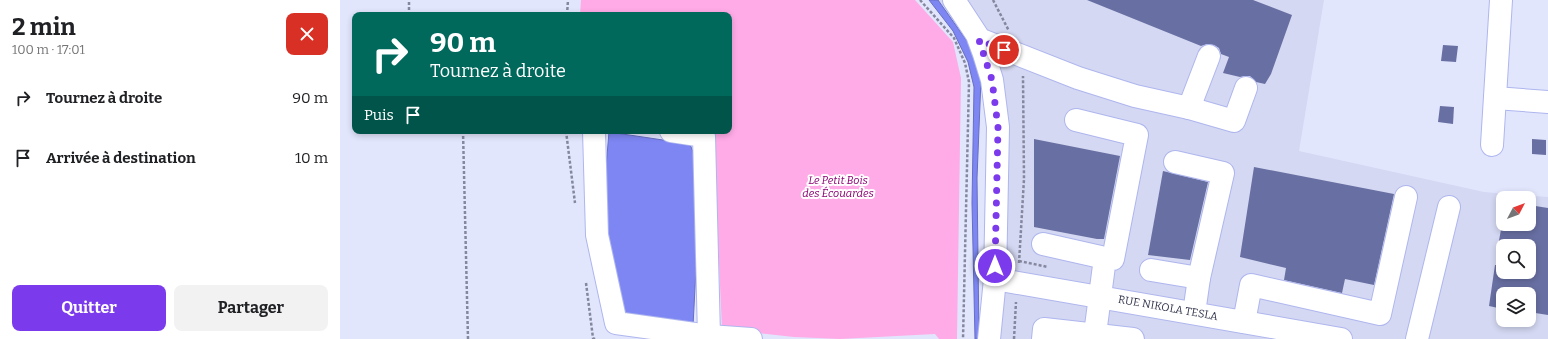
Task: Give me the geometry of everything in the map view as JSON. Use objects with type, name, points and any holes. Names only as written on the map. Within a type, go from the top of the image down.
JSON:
[{"type":"street","points":[[954,0],[979,40],[992,80],[998,127],[995,279],[989,339]]},
{"type":"street","points":[[1492,145],[1501,0]]},
{"type":"street","points":[[979,40],[1078,78],[1135,96],[1189,108],[1234,121],[1246,88]]},
{"type":"street","points":[[1189,108],[1209,56]]},
{"type":"street","points":[[1495,98],[1548,102]]},
{"type":"street","points":[[1042,244],[1113,259],[1137,135],[1076,120]]},
{"type":"street","points":[[594,134],[597,235],[616,323],[709,336],[751,339]]},
{"type":"street","points":[[690,134],[704,136],[709,336]]},
{"type":"street","points":[[1175,162],[1222,173],[1199,278],[1194,313]]},
{"type":"street","points":[[1244,322],[1251,285],[1380,314],[1406,197]]},
{"type":"street","points":[[1417,339],[1449,207]]},
{"type":"street","points":[[1096,334],[1099,296],[1105,258]]},
{"type":"street","points":[[1151,270],[1199,278]]},
{"type":"street","name":"RUE NIKOLA TESLA","points":[[995,279],[1341,339]]},
{"type":"street","points":[[1043,339],[1044,329],[1133,339]]},
{"type":"path","points":[[409,0],[409,12]]},
{"type":"path","points":[[567,12],[568,0]]},
{"type":"path","points":[[920,0],[954,38],[965,63],[969,82],[963,339]]},
{"type":"path","points":[[993,0],[1008,26],[1023,75],[1024,179],[1014,339]]},
{"type":"path","points":[[463,134],[468,339]]},
{"type":"shaded area","points":[[929,0],[1324,0],[1299,151],[1484,192],[1496,193],[1496,231],[1536,231],[1536,196],[1548,197],[1548,339],[982,339],[1000,93],[990,50],[958,30]]},
{"type":"green space","name":"Le Petit Bois des Écouardes","points":[[581,0],[915,0],[953,42],[961,78],[957,339],[939,339],[935,334],[840,339],[794,337],[722,329],[713,134],[732,134],[732,12],[580,12]]},
{"type":"water","points":[[929,0],[938,0],[969,44],[981,79],[977,178],[979,339],[975,339],[972,203],[974,87],[968,62],[953,31]]},
{"type":"water","points":[[609,134],[622,134],[690,144],[701,174],[693,326],[624,318],[601,226]]},
{"type":"building","points":[[1087,0],[1253,0],[1292,15],[1271,74],[1265,84],[1256,82],[1250,76],[1240,77],[1223,73],[1229,57],[1221,54],[1219,48],[1214,45],[1207,44],[1201,46]]},
{"type":"building","points":[[1443,45],[1458,46],[1456,62],[1441,61]]},
{"type":"building","points":[[1440,106],[1454,107],[1453,124],[1438,122]]},
{"type":"building","points":[[1034,139],[1120,156],[1104,239],[1034,227]]},
{"type":"building","points":[[1532,139],[1546,140],[1546,155],[1532,154]]},
{"type":"building","points":[[1254,167],[1394,194],[1374,285],[1345,279],[1342,293],[1284,280],[1286,268],[1240,257]]},
{"type":"building","points":[[1163,171],[1208,182],[1190,260],[1148,255]]},
{"type":"building","points":[[1536,206],[1548,208],[1548,315],[1536,313],[1536,287],[1496,287],[1496,308],[1489,306],[1495,265],[1496,279],[1536,279],[1536,239],[1499,239],[1501,231],[1536,231]]},
{"type":"route","points":[[995,266],[998,127],[992,80],[979,40],[1004,50]]}]
